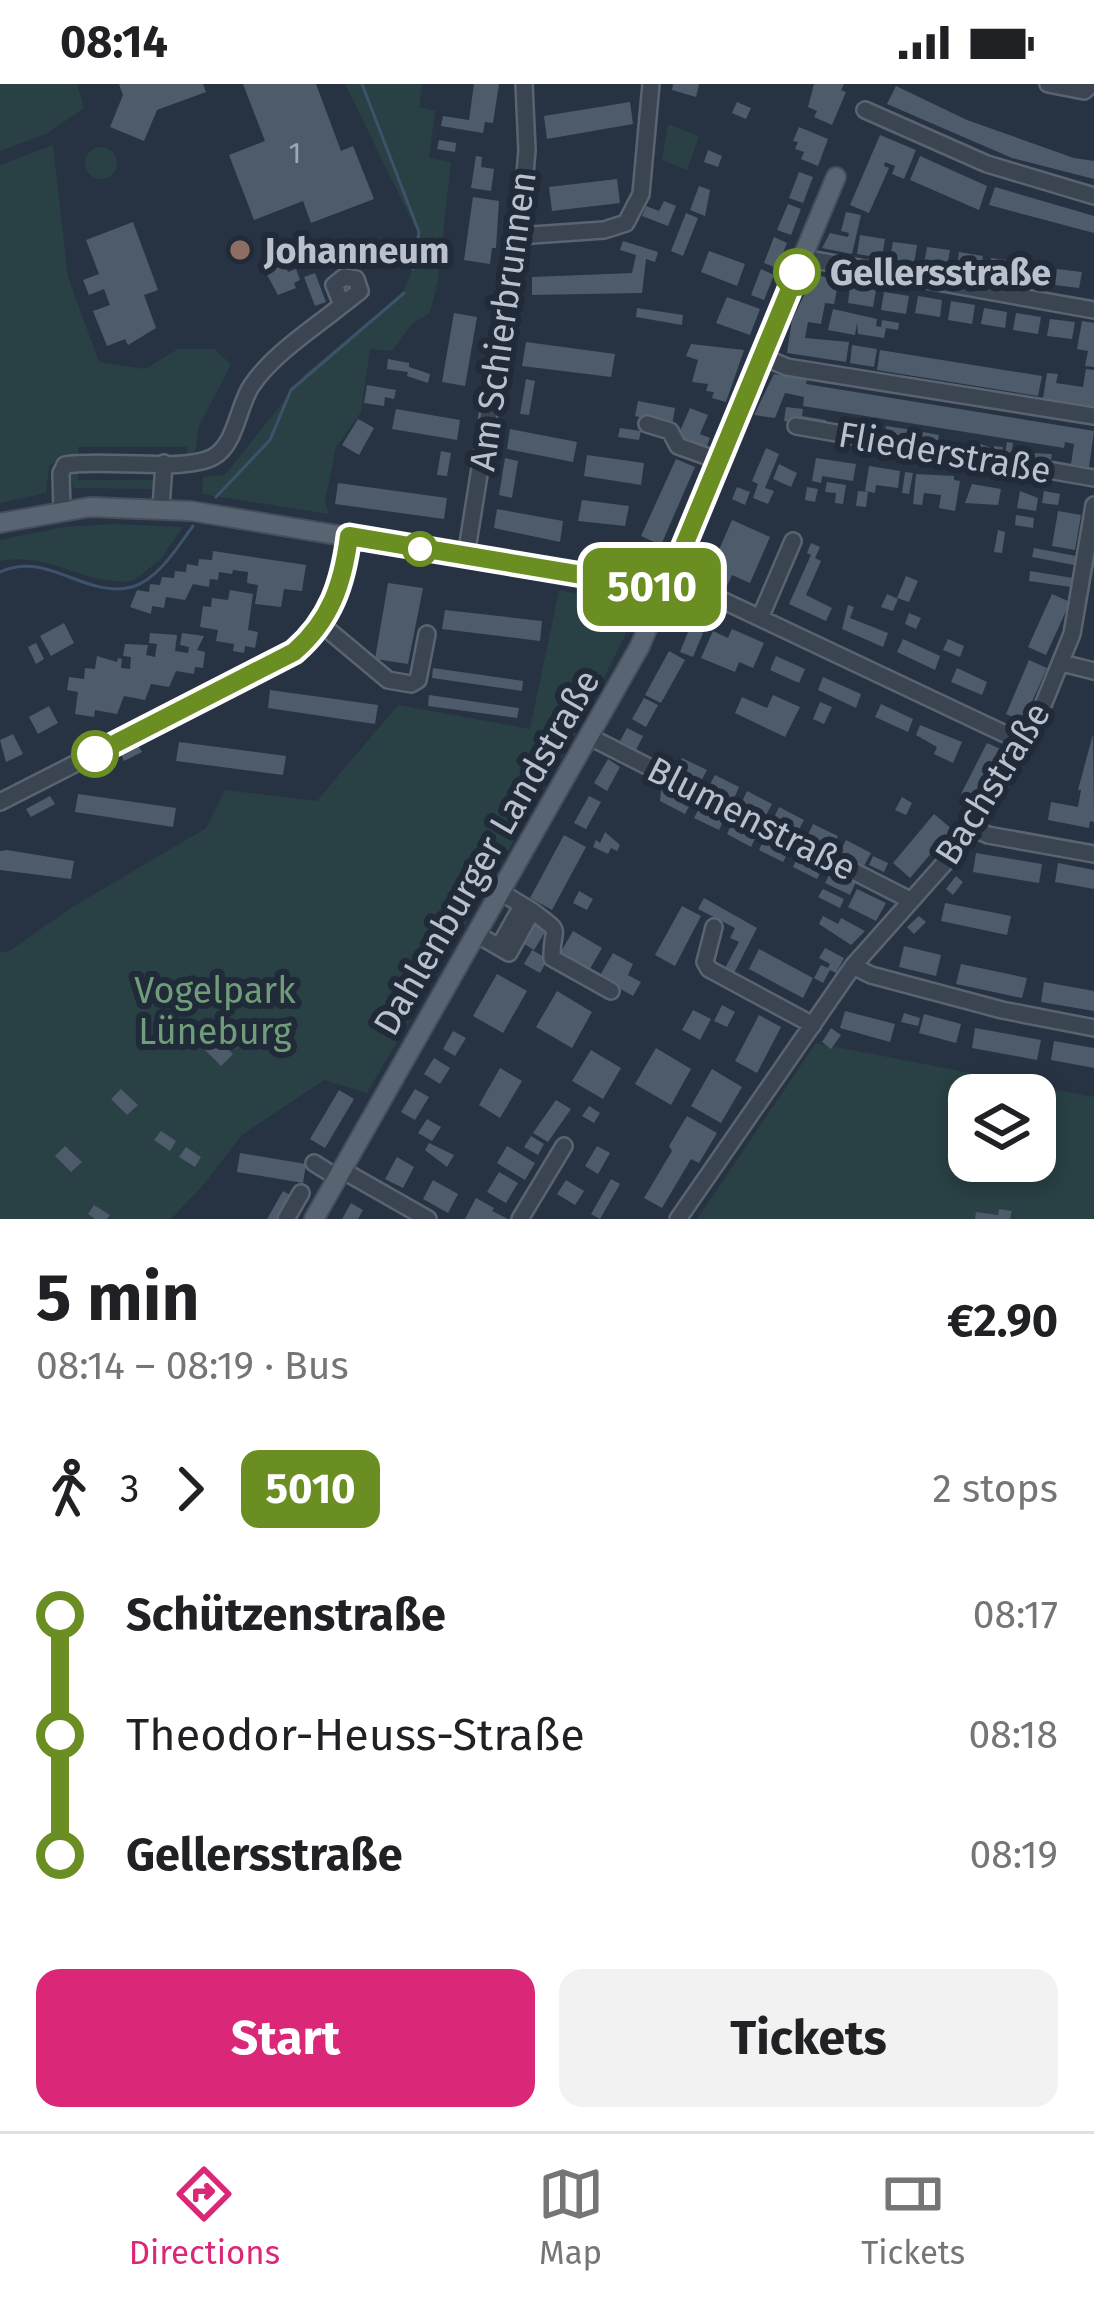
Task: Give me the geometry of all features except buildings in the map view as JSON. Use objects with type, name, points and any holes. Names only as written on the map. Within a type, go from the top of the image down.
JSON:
[{"type":"main road","name":"Dahlenburger Landstraße","points":[[314,1219],[592,737],[666,589],[836,177]]},
{"type":"main road","points":[[0,523],[62,511],[161,508],[666,589]]},
{"type":"street","name":"Am Schierbrunnen","points":[[466,556],[518,236],[527,150],[524,84]]},
{"type":"street","points":[[518,236],[604,230],[626,223],[641,194],[651,84]]},
{"type":"street","points":[[1048,84],[1084,91],[1092,84]]},
{"type":"street","points":[[865,110],[986,164],[1094,196]]},
{"type":"street","points":[[803,258],[1094,310]]},
{"type":"street","points":[[62,511],[65,465],[212,458],[224,448],[249,388],[263,371],[342,305]]},
{"type":"street","points":[[763,356],[787,367],[1094,416]]},
{"type":"street","points":[[647,424],[670,431],[678,446],[720,461]]},
{"type":"street","name":"Fliederstraße","points":[[796,426],[1094,478]]},
{"type":"street","points":[[161,508],[164,463]]},
{"type":"street","name":"Bachstraße","points":[[679,1219],[854,966],[972,828],[1024,742],[1076,619],[1094,505]]},
{"type":"street","points":[[0,802],[294,652],[321,624],[339,587],[349,536]]},
{"type":"street","points":[[760,618],[793,542]]},
{"type":"street","points":[[666,589],[704,594],[1024,742]]},
{"type":"street","points":[[321,624],[388,680],[400,684],[418,680],[428,634]]},
{"type":"street","points":[[1061,663],[1094,671]]},
{"type":"street","name":"Blumenstraße","points":[[592,737],[910,900]]},
{"type":"street","points":[[972,828],[1094,854]]},
{"type":"street","points":[[502,893],[555,928],[558,935],[552,958],[611,991]]},
{"type":"street","points":[[478,935],[510,954],[527,908]]},
{"type":"street","points":[[714,927],[704,962],[709,969],[813,1025]]},
{"type":"street","points":[[854,966],[971,1002],[1094,1028]]},
{"type":"street","points":[[520,1219],[564,1146]]},
{"type":"street","points":[[314,1162],[428,1219]]},
{"type":"street","points":[[290,1218],[301,1193]]},
{"type":"green space","points":[[0,84],[77,84],[84,108],[46,134],[0,151]]},
{"type":"green space","points":[[345,84],[422,84],[419,107],[435,111],[429,158],[451,162],[430,313],[412,324],[392,351],[370,349],[361,412],[336,447],[325,502],[329,514],[202,494],[203,477],[225,475],[306,373],[403,292],[413,268],[417,231]]},
{"type":"green space","points":[[668,124],[699,136],[687,170],[662,160]]},
{"type":"green space","points":[[53,145],[68,277],[99,362],[145,369],[178,349],[214,349],[231,364],[199,426],[195,454],[188,455],[187,447],[78,447],[78,457],[62,457],[49,466],[46,493],[0,503],[0,165]]},
{"type":"green space","points":[[101,147],[113,151],[117,163],[113,175],[101,179],[89,175],[85,163],[89,151]]},
{"type":"green space","points":[[78,469],[78,480],[154,480],[154,489],[73,488],[70,474]]},
{"type":"green space","points":[[65,527],[183,527],[160,560],[133,581],[98,579],[35,561],[0,561],[0,540]]},
{"type":"green space","name":"Vogelpark Lüneburg","points":[[559,590],[639,607],[579,728],[367,1093],[324,1080],[242,1135],[171,1219],[0,1219],[0,952],[8,952],[71,908],[206,828],[225,790],[317,801],[398,705],[530,729]]},
{"type":"green space","points":[[816,1043],[976,1074],[948,1074],[948,1182],[1056,1182],[1056,1090],[1094,1097],[1094,1219],[697,1219]]},
{"type":"waterway","points":[[362,84],[419,232],[413,269]]},
{"type":"waterway","points":[[216,497],[270,440],[291,390],[404,293]]},
{"type":"waterway","points":[[0,572],[34,567],[98,587],[132,587],[159,570],[193,526]]},
{"type":"bus line","name":"5010","points":[[95,754],[294,652],[333,604],[349,536],[666,589],[797,272]]},
{"type":"place","name":"Johanneum","points":[[240,250]]},
{"type":"place","name":"Gellersstraße","points":[[797,272]]}]
